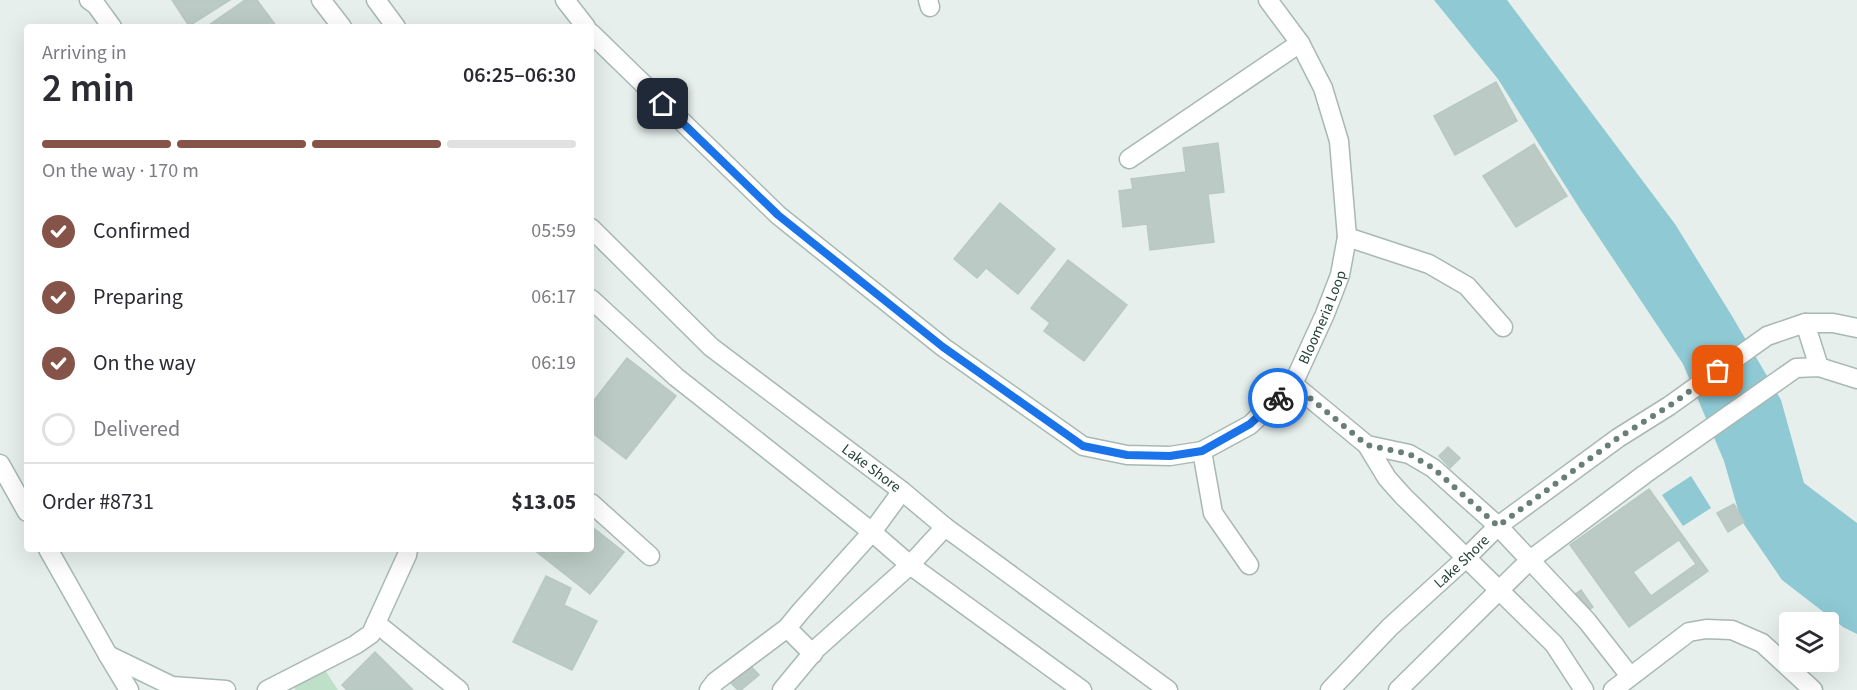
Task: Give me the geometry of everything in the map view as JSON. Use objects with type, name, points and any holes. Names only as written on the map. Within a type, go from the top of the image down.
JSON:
[{"type":"street","points":[[89,0],[96,5],[110,24]]},
{"type":"street","points":[[321,0],[340,24]]},
{"type":"street","points":[[376,0],[394,24]]},
{"type":"street","points":[[565,0],[584,24]]},
{"type":"street","name":"Bloomeria Loop","points":[[594,36],[778,215],[943,347],[1083,446],[1127,455],[1170,456],[1202,451],[1250,424],[1293,384],[1325,315],[1340,275],[1347,237],[1338,141],[1323,88],[1300,43],[1268,0]]},
{"type":"street","points":[[1129,159],[1300,43]]},
{"type":"street","name":"Lake Shore","points":[[594,231],[711,347],[902,491],[945,528],[1168,690]]},
{"type":"street","points":[[1347,237],[1429,264],[1467,286],[1503,327]]},
{"type":"street","points":[[594,302],[676,377],[872,532],[910,565],[1082,690]]},
{"type":"street","points":[[1805,323],[1819,367]]},
{"type":"street","name":"Lake Shore","points":[[1330,690],[1390,627],[1498,526],[1618,438],[1669,406],[1767,336],[1805,323],[1833,323],[1857,328]]},
{"type":"street","points":[[1398,690],[1530,560],[1646,474],[1796,368],[1819,367],[1857,379]]},
{"type":"street","points":[[1293,384],[1367,445],[1387,478],[1554,644],[1584,690]]},
{"type":"street","points":[[1367,445],[1409,454],[1433,468],[1498,526],[1587,621],[1630,676]]},
{"type":"street","points":[[1202,451],[1213,513],[1249,565]]},
{"type":"street","points":[[0,464],[21,488]]},
{"type":"street","points":[[709,690],[715,682],[787,628],[872,532],[902,491]]},
{"type":"street","points":[[594,506],[650,556]]},
{"type":"street","points":[[782,690],[816,649],[910,565],[945,528]]},
{"type":"street","points":[[50,552],[129,690]]},
{"type":"street","points":[[267,690],[355,645],[371,634],[408,552]]},
{"type":"street","points":[[376,623],[459,690]]},
{"type":"street","points":[[787,628],[813,654]]},
{"type":"street","points":[[1612,690],[1689,632],[1706,629],[1732,630],[1762,643],[1813,690]]},
{"type":"street","points":[[108,655],[172,686],[226,690]]},
{"type":"green space","points":[[323,667],[338,690],[296,690],[294,688]]},
{"type":"water","points":[[1434,0],[1507,0],[1675,224],[1781,400],[1804,483],[1857,523],[1857,634],[1839,624],[1839,612],[1824,612],[1782,580],[1741,520],[1724,461],[1683,364],[1580,209],[1498,79]]},
{"type":"water","points":[[1691,476],[1711,508],[1683,526],[1662,495]]},
{"type":"building","points":[[172,0],[230,0],[192,24],[188,24]]},
{"type":"building","points":[[245,0],[257,0],[275,24],[210,24]]},
{"type":"building","points":[[1496,82],[1517,121],[1455,155],[1434,116]]},
{"type":"building","points":[[1218,143],[1224,192],[1208,194],[1214,242],[1150,250],[1147,224],[1123,227],[1119,191],[1133,189],[1131,179],[1186,172],[1183,148]]},
{"type":"building","points":[[1534,144],[1567,196],[1516,227],[1483,176]]},
{"type":"building","points":[[1000,203],[1055,249],[1018,294],[986,268],[977,278],[954,259]]},
{"type":"building","points":[[1068,260],[1127,305],[1084,361],[1044,331],[1050,323],[1031,308]]},
{"type":"building","points":[[627,358],[676,396],[626,459],[594,434],[594,400]]},
{"type":"building","points":[[1448,447],[1460,458],[1450,468],[1439,456]]},
{"type":"building","points":[[1649,489],[1708,571],[1629,627],[1570,545]],"holes":[[[1679,540],[1696,564],[1651,596],[1633,572]]]},
{"type":"building","points":[[1734,504],[1744,522],[1728,532],[1717,513]]},
{"type":"building","points":[[594,528],[624,552],[590,594],[537,552],[594,552]]},
{"type":"building","points":[[546,576],[571,588],[564,605],[597,621],[572,670],[513,642]]},
{"type":"building","points":[[1581,590],[1593,607],[1583,614],[1571,597]]},
{"type":"building","points":[[375,652],[413,690],[347,690],[342,685]]},
{"type":"building","points":[[746,661],[759,675],[738,690],[727,679]]},
{"type":"way so far","points":[[1278,398],[1293,384],[1367,445],[1409,454],[1433,468],[1498,526],[1618,438],[1669,406],[1718,371]]},
{"type":"route","points":[[663,104],[778,215],[943,347],[1083,446],[1127,455],[1170,456],[1202,451],[1250,424],[1278,398]]}]
